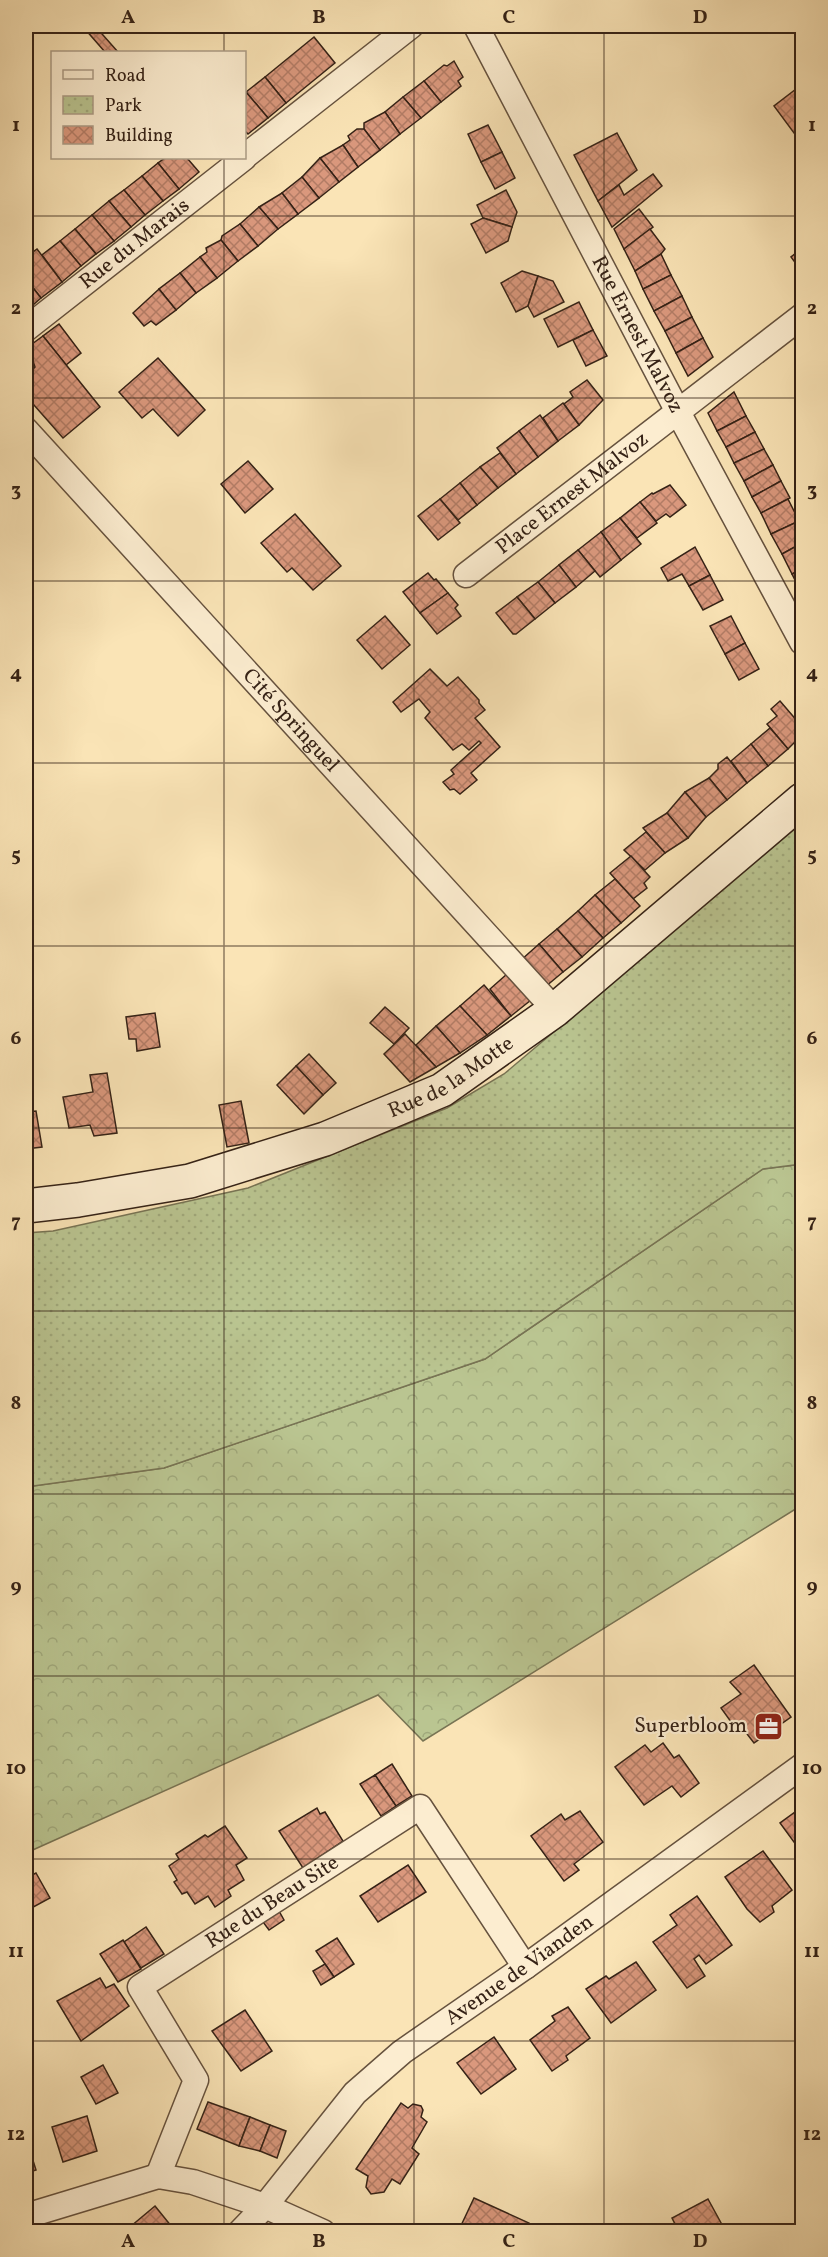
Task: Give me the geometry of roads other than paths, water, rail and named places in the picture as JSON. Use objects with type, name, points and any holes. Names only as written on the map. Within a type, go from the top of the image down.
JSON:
[{"type":"street","name":"Rue du Marais","points":[[246,155],[411,26]]},
{"type":"street","name":"Rue Ernest Malvoz","points":[[476,26],[678,412],[802,642]]},
{"type":"street","name":"Rue du Marais","points":[[26,329],[241,159]]},
{"type":"street","name":"Place Ernest Malvoz","points":[[466,575],[802,316]]},
{"type":"street","name":"Cité Springuel","points":[[26,430],[555,1010]]},
{"type":"street","name":"Rue de la Motte","points":[[26,1206],[78,1200],[190,1181],[325,1139],[442,1090],[555,1010],[802,800]]},
{"type":"street","name":"Avenue de Vianden","points":[[240,2232],[266,2205],[355,2093],[402,2052],[525,1967],[802,1766]]},
{"type":"street","name":"Rue du Beau Site","points":[[158,2176],[195,2080],[141,1987],[420,1807],[525,1967]]},
{"type":"street","points":[[26,2216],[158,2176],[193,2182],[266,2205],[323,2232]]},
{"type":"place","name":"Superbloom","points":[[768,1726]]}]
